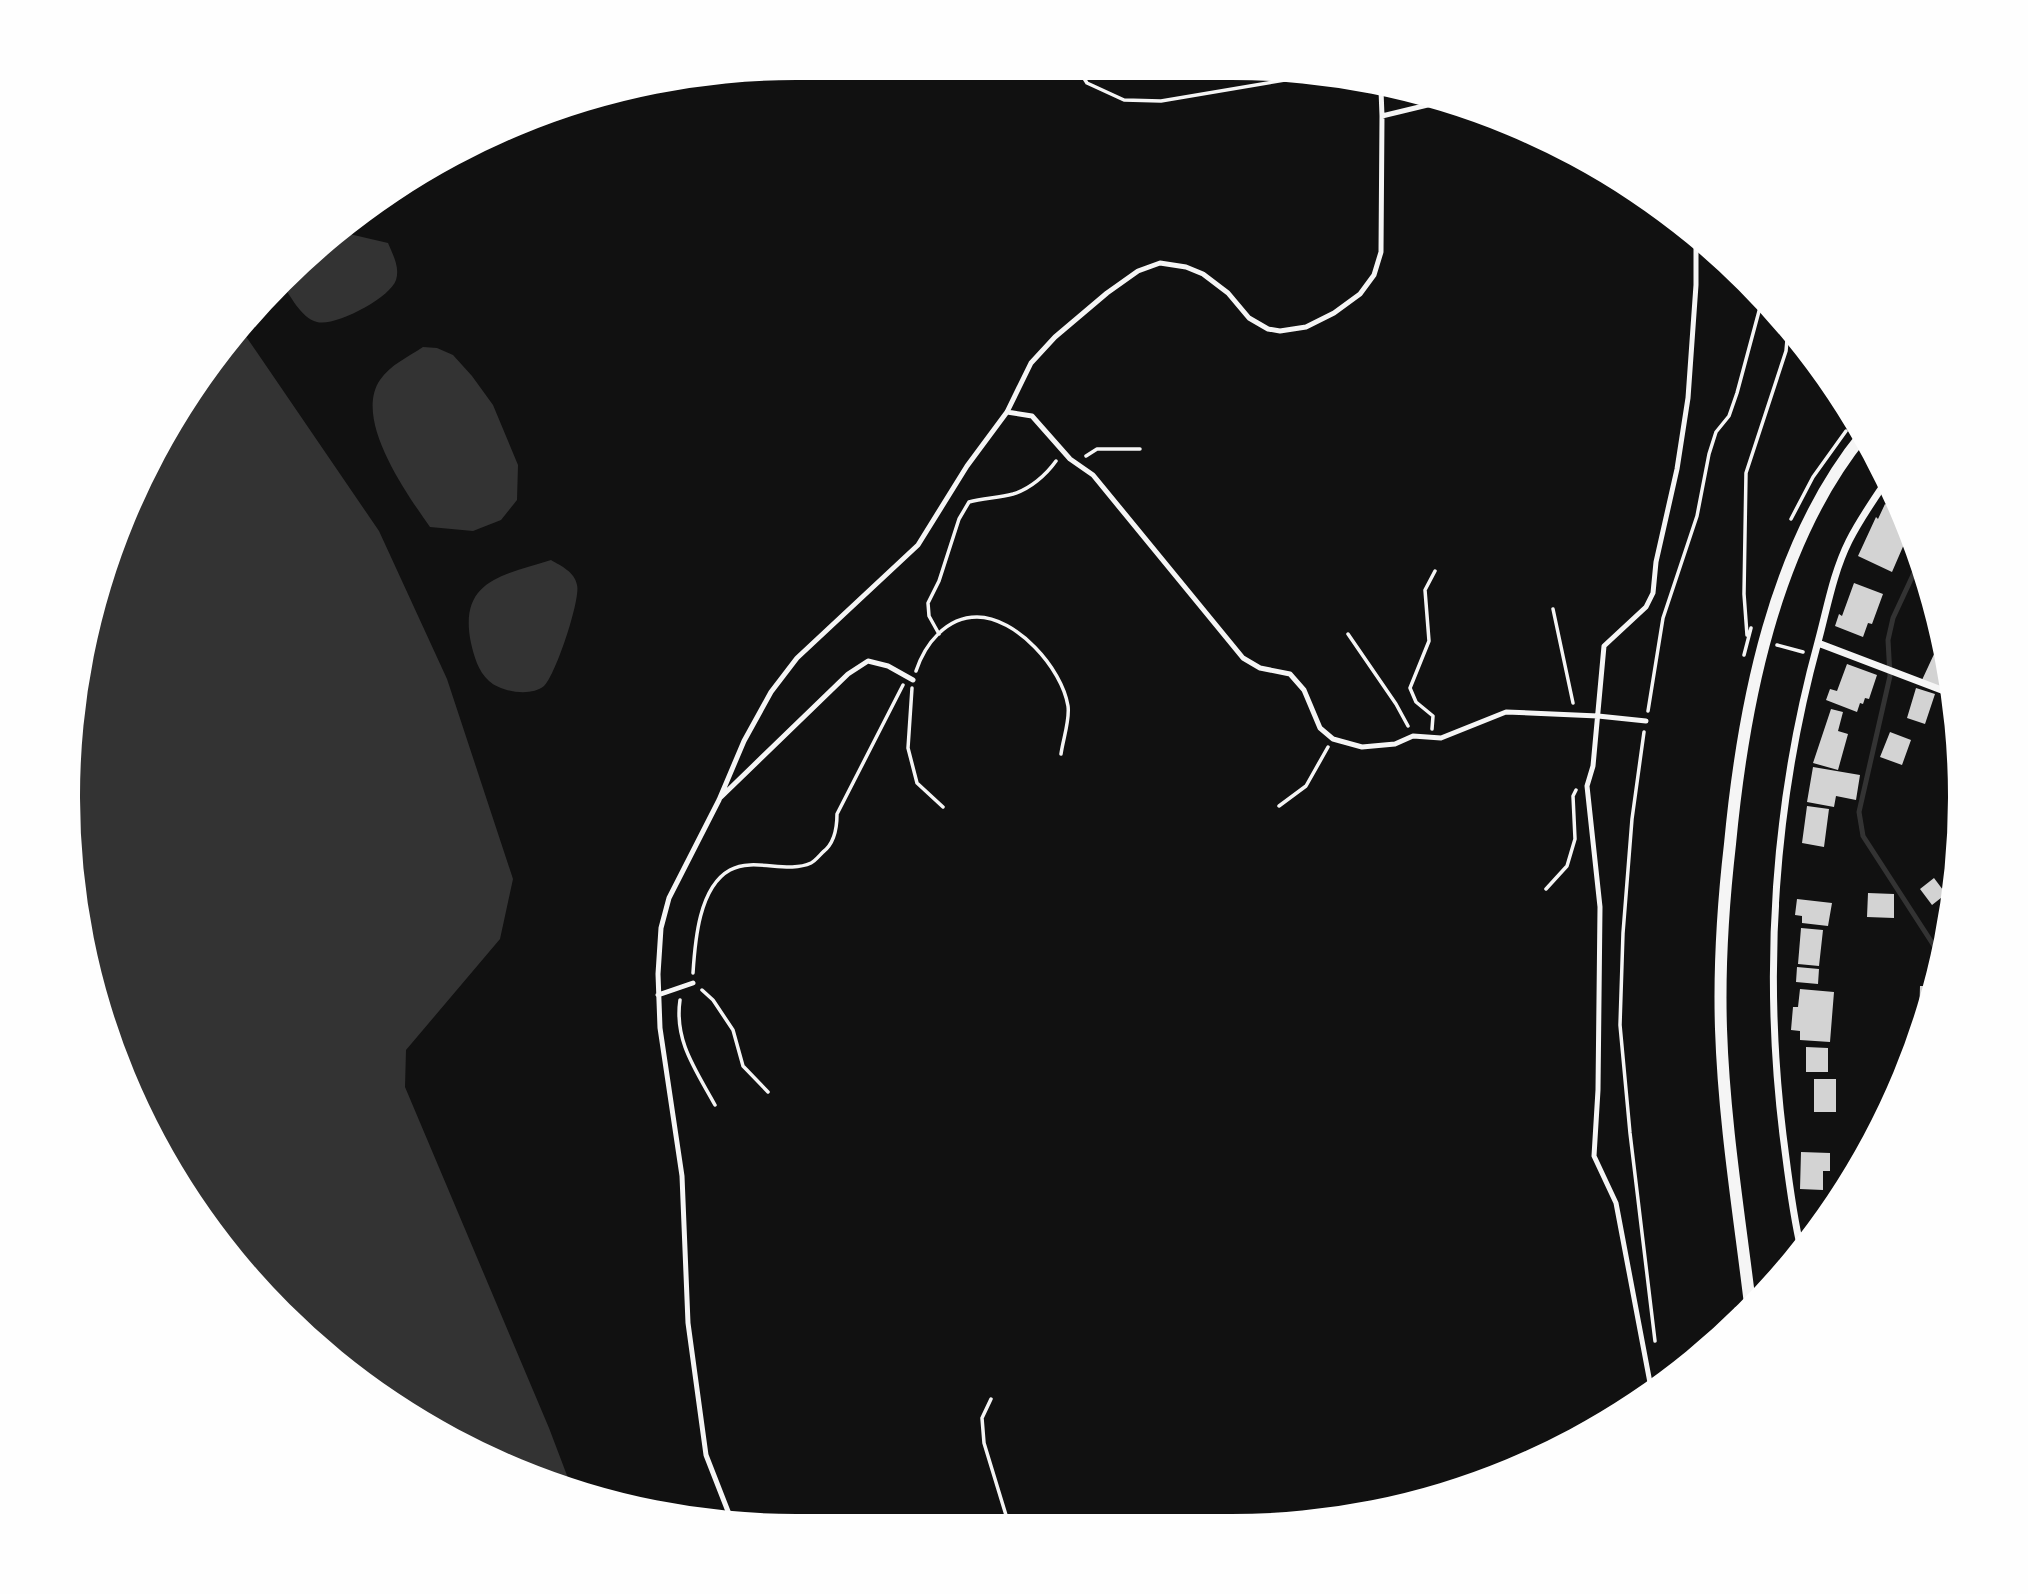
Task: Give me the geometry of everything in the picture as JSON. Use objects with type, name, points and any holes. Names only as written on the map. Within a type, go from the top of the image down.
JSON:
[{"type":"street","points":[[1749,1292],[1729,1132],[1721,1030],[1721,954],[1735,791],[1755,674],[1786,578],[1816,506],[1856,446]]},
{"type":"street","points":[[1798,1235],[1779,1100],[1773,1017],[1773,947],[1785,803],[1801,708],[1832,589],[1848,542],[1879,492]]},
{"type":"street","points":[[1818,643],[1939,689]]},
{"type":"lane","points":[[727,1510],[706,1455],[688,1323],[682,1177],[660,1028],[661,928],[669,898],[719,800],[744,741],[771,692],[797,658],[918,545],[967,466],[1007,412],[1031,363],[1055,337],[1138,271],[1160,263],[1186,267],[1203,274],[1228,293],[1248,318],[1268,329],[1280,331],[1306,327],[1334,313],[1360,294],[1374,275],[1381,252],[1381,97]]},
{"type":"lane","points":[[1382,116],[1421,107]]},
{"type":"lane","points":[[1649,1378],[1616,1203],[1594,1156],[1598,1090],[1600,907],[1587,786],[1598,716],[1604,646],[1646,607],[1653,593],[1656,562],[1677,469],[1688,398],[1696,252]]},
{"type":"lane","points":[[1007,412],[1032,416],[1070,459],[1093,475],[1243,658],[1260,668],[1290,674],[1304,690],[1320,728],[1333,739],[1362,747],[1395,744],[1413,736],[1441,738],[1506,712],[1598,716],[1646,722]]},
{"type":"lane","points":[[719,800],[848,674],[868,661],[888,666],[910,679]]},
{"type":"lane","points":[[659,995],[693,983]]},
{"type":"path","points":[[1085,80],[1124,100],[1161,101],[1274,82]]},
{"type":"path","points":[[1657,1351],[1630,1133],[1620,1025],[1623,933],[1632,819],[1663,618],[1697,516],[1709,454],[1716,432],[1733,405],[1759,312]]},
{"type":"path","points":[[1755,674],[1744,594],[1746,473],[1787,345]]},
{"type":"path","points":[[1070,459],[1089,456],[1097,449],[1140,449]]},
{"type":"path","points":[[939,634],[929,616],[928,603],[939,581],[959,519],[969,502],[1014,494],[1045,476],[1063,452]]},
{"type":"path","points":[[1431,738],[1433,716],[1416,702],[1410,688],[1429,641],[1425,590],[1435,571]]},
{"type":"path","points":[[1553,610],[1573,701],[1566,716]]},
{"type":"path","points":[[768,1092],[743,1066],[733,1030],[713,1000],[693,983],[695,938],[702,910],[716,883],[731,869],[754,865],[810,863],[828,849],[837,829],[837,814],[930,641],[952,623],[977,617],[1006,625],[1038,650],[1057,675],[1068,706],[1061,754]]},
{"type":"path","points":[[1348,634],[1396,704],[1413,736]]},
{"type":"path","points":[[1765,642],[1814,655]]},
{"type":"path","points":[[910,679],[908,748],[917,783],[943,807]]},
{"type":"path","points":[[1279,806],[1306,786],[1333,739]]},
{"type":"path","points":[[1546,889],[1567,866],[1575,839],[1573,796],[1583,780],[1590,777]]},
{"type":"path","points":[[682,987],[678,1014],[682,1044],[715,1105]]},
{"type":"path","points":[[991,1399],[982,1418],[984,1443],[1006,1514]]},
{"type":"shaded area","points":[[354,235],[388,243],[397,266],[396,280],[384,295],[361,310],[336,320],[317,322],[306,316],[288,292],[290,290]]},
{"type":"shaded area","points":[[247,338],[379,531],[447,679],[513,879],[500,939],[406,1050],[405,1087],[567,1475],[480,1440],[439,1418],[361,1365],[290,1304],[229,1233],[176,1155],[135,1071],[105,982],[87,891],[80,797],[82,750],[94,657],[119,567],[154,480],[201,399]]},
{"type":"shaded area","points":[[423,347],[437,348],[453,355],[472,376],[493,405],[518,465],[517,500],[501,520],[473,531],[430,527],[397,476],[378,435],[373,415],[373,396],[380,380],[394,366]]},
{"type":"shaded area","points":[[551,560],[571,573],[577,585],[575,605],[560,654],[544,686],[524,692],[501,688],[485,677],[475,658],[469,622],[471,606],[478,593],[501,576]]},
{"type":"building","points":[[1885,504],[1902,548],[1892,572],[1858,556],[1876,517],[1878,519]]},
{"type":"building","points":[[1854,583],[1883,594],[1872,624],[1868,623],[1863,637],[1835,626],[1839,614],[1842,616]]},
{"type":"building","points":[[1934,655],[1939,687],[1922,680]]},
{"type":"building","points":[[1847,664],[1877,675],[1869,699],[1865,698],[1863,704],[1860,703],[1857,712],[1826,700],[1830,689],[1837,691]]},
{"type":"building","points":[[1916,688],[1935,694],[1925,724],[1907,718]]},
{"type":"building","points":[[1831,709],[1843,712],[1838,731],[1848,734],[1838,770],[1813,763]]},
{"type":"building","points":[[1890,732],[1911,740],[1902,765],[1880,757]]},
{"type":"building","points":[[1813,767],[1860,775],[1856,800],[1836,796],[1834,807],[1807,802]]},
{"type":"building","points":[[1807,806],[1829,809],[1824,847],[1802,843]]},
{"type":"building","points":[[1934,878],[1941,888],[1940,899],[1932,905],[1920,889]]},
{"type":"building","points":[[1868,893],[1894,894],[1894,918],[1867,917]]},
{"type":"building","points":[[1797,899],[1832,903],[1828,926],[1802,923],[1802,916],[1795,915]]},
{"type":"building","points":[[1801,928],[1823,930],[1819,966],[1798,964]]},
{"type":"building","points":[[1797,967],[1819,969],[1818,984],[1796,982]]},
{"type":"building","points":[[1800,989],[1834,992],[1830,1042],[1800,1040],[1800,1031],[1791,1030],[1793,1007],[1798,1007]]},
{"type":"building","points":[[1806,1047],[1828,1048],[1828,1072],[1806,1072]]},
{"type":"building","points":[[1814,1079],[1836,1079],[1836,1112],[1814,1112]]},
{"type":"building","points":[[1801,1152],[1830,1153],[1830,1171],[1823,1171],[1823,1190],[1800,1189]]},
{"type":"waterway","points":[[1912,577],[1893,618],[1888,640],[1890,676],[1859,812],[1863,836],[1932,943]]}]
